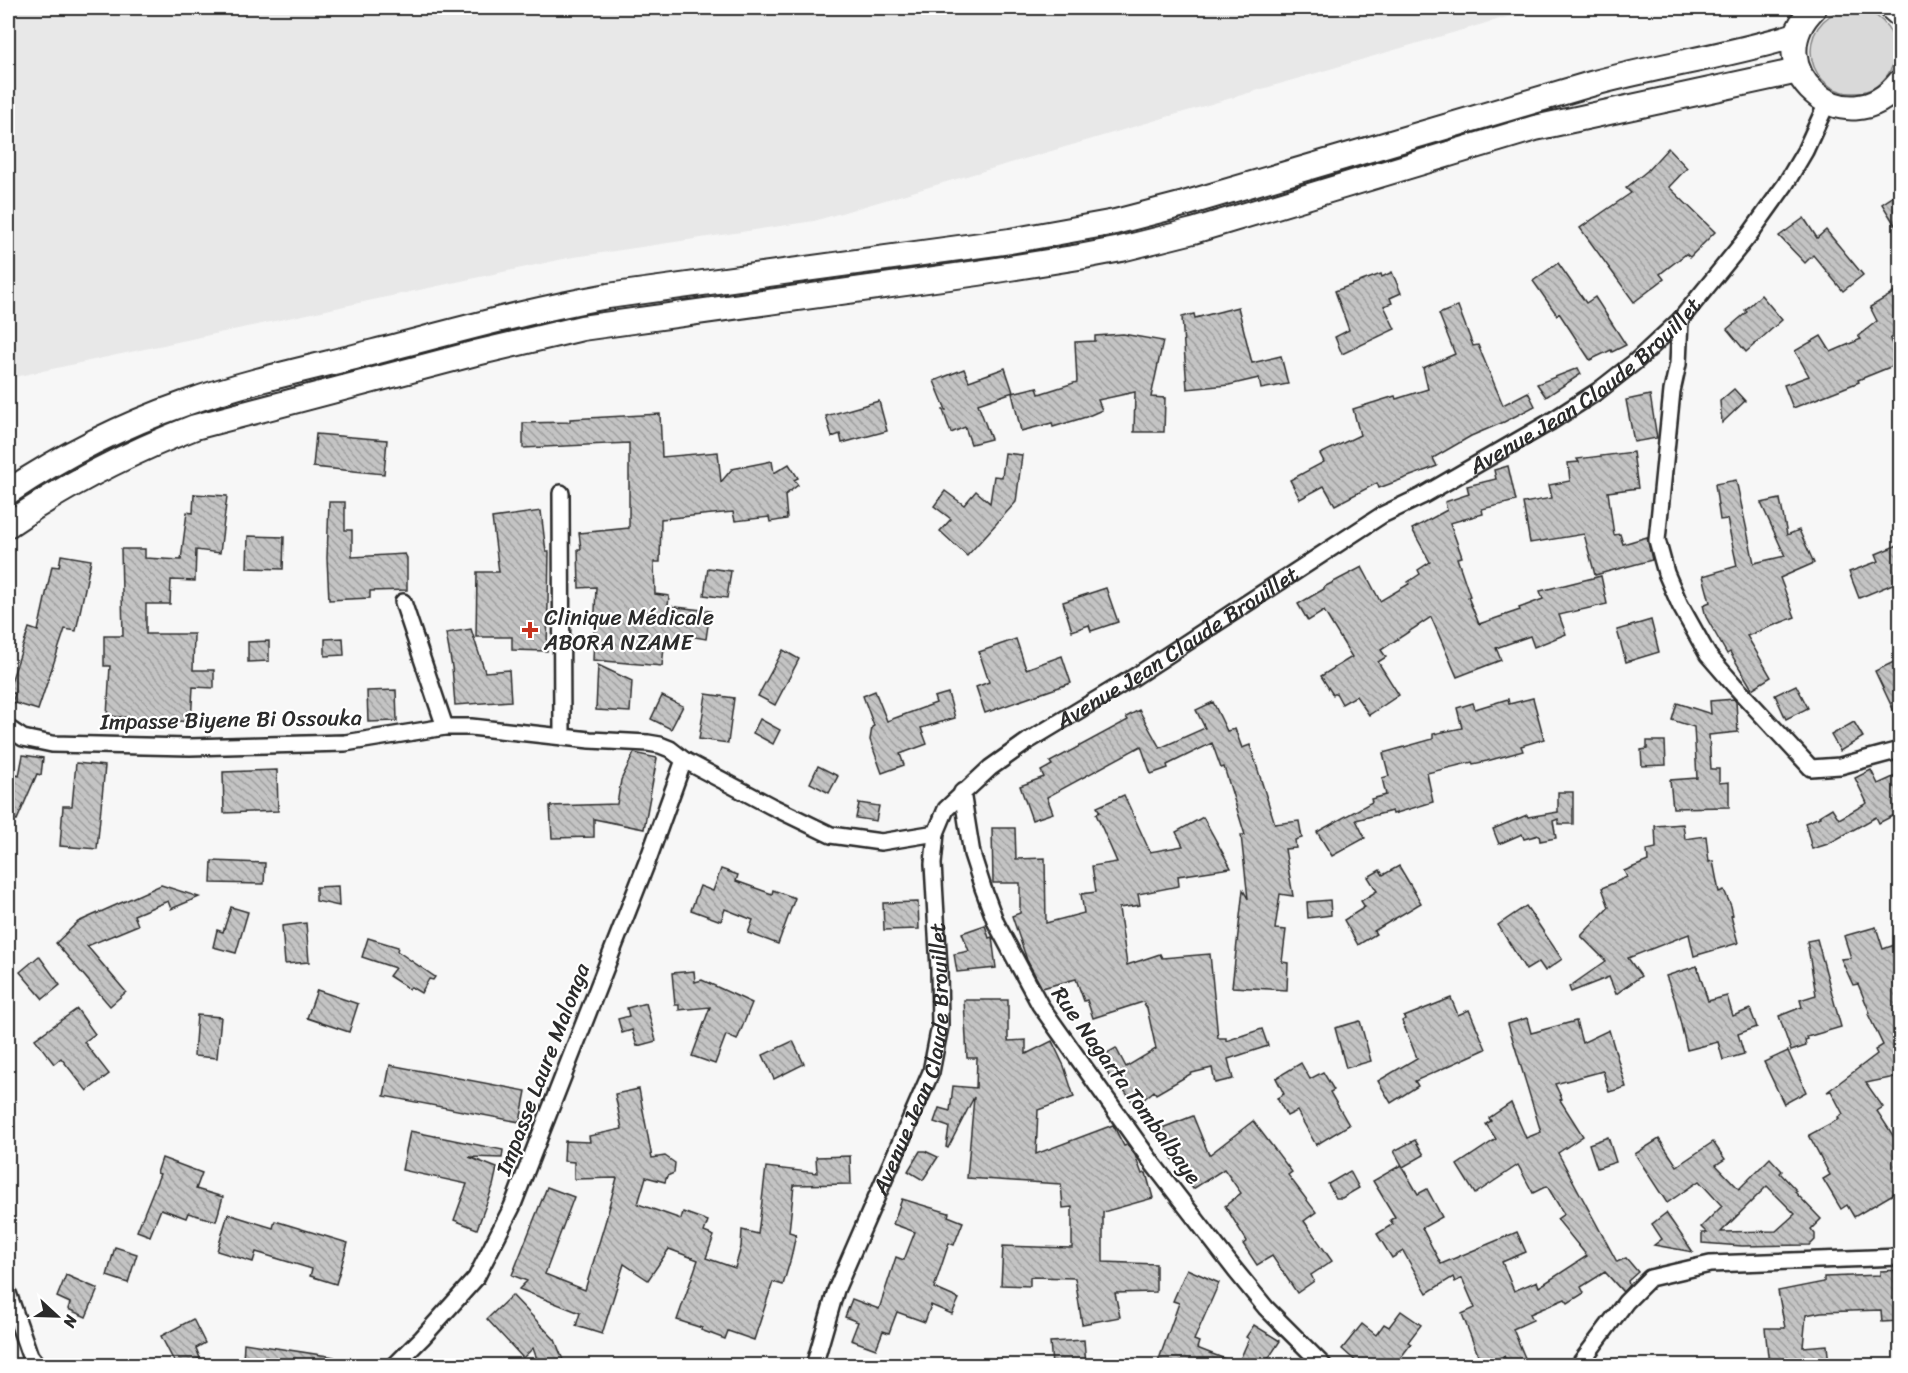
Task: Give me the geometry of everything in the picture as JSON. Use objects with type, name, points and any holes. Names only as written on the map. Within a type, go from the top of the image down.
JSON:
[{"type":"main road","points":[[1814,8],[1805,16],[1796,35],[1795,61],[1807,86],[1827,103],[1844,108],[1861,108],[1878,102],[1892,93],[1900,82]]},
{"type":"main road","points":[[1892,8],[1900,14]]},
{"type":"main road","points":[[8,492],[82,447],[145,418],[187,402],[274,377],[574,302],[1010,241],[1114,222],[1184,204],[1600,81],[1761,46],[1796,35]]},
{"type":"main road","points":[[8,525],[87,474],[153,443],[195,428],[476,353],[582,328],[978,273],[1121,249],[1193,231],[1535,128],[1798,71]]},
{"type":"street","name":"Avenue Jean Claude Brouillet","points":[[814,1365],[836,1290],[932,1072],[940,1026],[933,876],[936,833],[946,809],[990,768],[1028,741],[1134,677],[1382,515],[1422,496],[1490,457],[1598,391],[1635,362],[1680,320],[1750,234],[1785,185],[1805,151],[1827,103]]},
{"type":"street","points":[[1680,320],[1678,364],[1672,391],[1657,540],[1665,573],[1680,605],[1708,655],[1812,768],[1840,766],[1900,750]]},
{"type":"street","points":[[561,493],[562,737]]},
{"type":"street","points":[[403,602],[444,727]]},
{"type":"street","name":"Impasse Biyene Bi Ossouka","points":[[8,728],[23,738],[52,744],[189,747],[345,743],[444,727],[471,726],[562,737],[660,745],[670,749],[684,760],[831,834],[881,842],[936,833]]},
{"type":"street","name":"Impasse Laure Malonga","points":[[394,1365],[422,1338],[476,1278],[512,1207],[645,868],[684,760]]},
{"type":"street","name":"Rue Nagarta Tombalbaye","points":[[962,792],[972,854],[983,888],[996,923],[1040,1005],[1154,1164],[1234,1270],[1266,1308],[1324,1365]]},
{"type":"street","points":[[1578,1365],[1626,1302],[1650,1278],[1710,1264],[1900,1257]]},
{"type":"street","points":[[8,1293],[30,1356],[38,1365]]},
{"type":"shaded area","points":[[8,8],[1549,8],[1503,18],[814,221],[568,258],[10,378],[8,377]]},
{"type":"shaded area","points":[[1853,9],[1869,12],[1883,21],[1892,35],[1895,51],[1892,67],[1883,81],[1869,90],[1853,93],[1837,90],[1823,81],[1814,67],[1811,51],[1814,35],[1823,21],[1837,12]]},
{"type":"building","points":[[1668,148],[1687,168],[1669,187],[1715,232],[1690,257],[1686,254],[1660,274],[1664,279],[1634,302],[1580,228],[1631,193],[1626,188],[1647,171]]},
{"type":"building","points":[[1900,192],[1900,233],[1882,204]]},
{"type":"building","points":[[1804,218],[1817,238],[1826,230],[1863,275],[1843,291],[1813,255],[1805,263],[1779,236]]},
{"type":"building","points":[[1558,263],[1586,303],[1595,297],[1626,345],[1590,360],[1559,313],[1557,315],[1533,281]]},
{"type":"building","points":[[1392,272],[1401,293],[1390,298],[1392,303],[1384,306],[1395,329],[1342,354],[1335,337],[1349,330],[1335,291]]},
{"type":"building","points":[[1900,289],[1900,332],[1890,339],[1900,363],[1793,408],[1784,385],[1809,376],[1795,351],[1821,336],[1831,352],[1861,339],[1858,336],[1877,321],[1870,307]]},
{"type":"building","points":[[1761,295],[1782,320],[1746,352],[1727,329],[1747,312],[1745,310]]},
{"type":"building","points":[[1458,306],[1473,346],[1478,345],[1503,405],[1528,392],[1535,406],[1471,436],[1433,458],[1437,466],[1379,488],[1377,483],[1335,505],[1324,486],[1300,499],[1290,480],[1324,462],[1320,454],[1360,435],[1353,409],[1428,389],[1423,368],[1455,354],[1439,314]]},
{"type":"building","points":[[1238,307],[1252,363],[1281,356],[1288,384],[1261,389],[1259,378],[1229,385],[1187,389],[1182,317],[1194,314],[1195,318]]},
{"type":"building","points":[[1123,334],[1163,341],[1151,397],[1165,398],[1164,432],[1134,432],[1135,392],[1098,400],[1102,410],[1086,417],[1053,427],[1052,423],[1021,431],[1012,393],[1037,387],[1039,394],[1077,382],[1075,342],[1095,341],[1095,336]]},
{"type":"building","points":[[1005,368],[1013,392],[978,404],[991,439],[971,444],[965,427],[951,433],[943,410],[946,410],[934,381],[964,369],[969,381]]},
{"type":"building","points":[[1578,368],[1581,374],[1546,397],[1537,384]]},
{"type":"building","points":[[1734,389],[1745,401],[1722,423],[1720,401]]},
{"type":"building","points":[[1650,395],[1657,438],[1634,442],[1626,400]]},
{"type":"building","points":[[879,401],[887,431],[842,443],[840,434],[832,437],[826,416]]},
{"type":"building","points":[[660,414],[662,457],[718,452],[721,482],[732,469],[772,461],[774,473],[789,464],[798,478],[794,480],[798,485],[785,495],[787,519],[770,522],[769,517],[735,521],[733,512],[661,519],[660,562],[654,562],[655,594],[669,596],[668,606],[710,611],[706,639],[689,636],[688,642],[665,639],[662,666],[593,660],[596,587],[579,588],[578,549],[581,549],[579,533],[629,528],[629,443],[523,448],[523,423],[570,422],[570,419]]},
{"type":"building","points":[[316,434],[387,440],[384,474],[313,467]]},
{"type":"building","points":[[1633,452],[1638,488],[1608,492],[1614,535],[1620,534],[1623,544],[1647,537],[1652,560],[1595,575],[1584,534],[1530,543],[1523,503],[1552,498],[1549,485],[1570,481],[1568,463],[1579,462],[1577,459]]},
{"type":"building","points":[[1005,453],[1022,455],[1016,502],[967,556],[940,531],[951,519],[934,506],[945,491],[964,505],[976,491],[990,503],[994,476],[1002,477]]},
{"type":"building","points":[[1508,466],[1516,501],[1482,509],[1483,514],[1450,523],[1462,557],[1457,558],[1470,596],[1468,597],[1479,624],[1520,610],[1519,608],[1543,599],[1540,591],[1601,576],[1607,604],[1559,615],[1566,634],[1534,647],[1530,636],[1496,648],[1501,660],[1457,677],[1431,617],[1381,650],[1386,657],[1378,662],[1399,695],[1369,715],[1356,696],[1342,704],[1336,693],[1333,695],[1321,676],[1352,657],[1324,611],[1308,621],[1298,604],[1362,567],[1380,601],[1409,584],[1408,582],[1420,574],[1418,570],[1430,562],[1412,529],[1447,510],[1445,502],[1469,494],[1467,486],[1496,479],[1494,470]]},
{"type":"building","points":[[1736,480],[1754,563],[1785,556],[1761,503],[1780,499],[1787,535],[1799,530],[1814,563],[1780,578],[1795,617],[1747,636],[1771,677],[1752,689],[1730,652],[1727,654],[1706,617],[1703,605],[1710,602],[1703,576],[1737,566],[1727,519],[1720,520],[1715,484]]},
{"type":"building","points":[[194,494],[227,496],[220,553],[196,550],[195,581],[171,580],[170,604],[146,604],[146,634],[194,634],[193,670],[214,670],[214,688],[193,687],[191,722],[107,716],[110,666],[104,666],[104,636],[123,636],[121,549],[145,549],[145,558],[181,560],[187,512],[193,513]]},
{"type":"building","points":[[329,502],[345,502],[345,530],[352,530],[352,557],[405,554],[407,590],[370,591],[370,598],[329,600],[327,558]]},
{"type":"building","points":[[541,511],[546,552],[549,552],[547,651],[512,650],[512,637],[476,637],[477,572],[499,572],[492,518]]},
{"type":"building","points":[[248,536],[284,537],[283,569],[247,568]]},
{"type":"building","points":[[1900,544],[1900,581],[1859,598],[1849,572],[1879,561],[1876,554]]},
{"type":"building","points":[[61,555],[91,560],[76,631],[65,629],[38,710],[12,702],[15,694],[8,691],[29,628],[38,631],[52,566],[59,567]]},
{"type":"building","points":[[708,568],[731,571],[727,598],[704,595]]},
{"type":"building","points":[[1106,588],[1118,622],[1091,631],[1089,625],[1072,631],[1063,602]]},
{"type":"building","points":[[1651,620],[1659,652],[1626,662],[1617,630]]},
{"type":"building","points":[[471,629],[485,672],[509,670],[511,701],[455,705],[446,633]]},
{"type":"building","points":[[343,638],[344,655],[325,656],[325,639]]},
{"type":"building","points":[[1016,639],[1026,669],[1062,656],[1071,683],[985,713],[976,687],[989,682],[979,652]]},
{"type":"building","points":[[269,641],[269,661],[248,662],[248,642]]},
{"type":"building","points":[[783,650],[799,659],[775,705],[758,696]]},
{"type":"building","points":[[1900,659],[1900,724],[1875,671]]},
{"type":"building","points":[[598,665],[632,681],[630,712],[596,710]]},
{"type":"building","points":[[1796,685],[1808,708],[1786,719],[1775,695]]},
{"type":"building","points":[[396,690],[397,721],[368,722],[367,691]]},
{"type":"building","points":[[875,691],[887,721],[936,703],[934,697],[948,693],[955,718],[921,728],[927,744],[900,754],[904,765],[882,773],[870,740],[874,726],[863,696]]},
{"type":"building","points":[[706,694],[734,698],[728,743],[699,739]]},
{"type":"building","points":[[662,696],[683,706],[671,729],[651,719]]},
{"type":"building","points":[[1533,698],[1544,739],[1521,746],[1523,751],[1427,773],[1433,802],[1393,814],[1392,811],[1356,820],[1365,838],[1332,856],[1317,832],[1372,802],[1371,799],[1386,795],[1382,778],[1389,776],[1383,753],[1433,739],[1433,734],[1462,728],[1457,708],[1473,703],[1475,709],[1508,699],[1509,704]]},
{"type":"building","points":[[1734,699],[1738,732],[1709,735],[1711,769],[1719,769],[1719,783],[1729,782],[1729,807],[1673,808],[1670,780],[1697,778],[1694,727],[1672,720],[1677,703],[1711,714],[1710,701]]},
{"type":"building","points":[[1213,702],[1227,731],[1235,729],[1242,748],[1250,745],[1275,824],[1299,821],[1302,838],[1295,840],[1296,848],[1285,849],[1293,896],[1280,894],[1275,929],[1286,930],[1282,962],[1288,963],[1287,990],[1232,987],[1243,890],[1248,899],[1241,835],[1245,835],[1224,767],[1221,768],[1212,743],[1167,765],[1168,768],[1151,774],[1141,746],[1047,797],[1053,813],[1032,820],[1020,786],[1044,777],[1041,771],[1052,765],[1050,762],[1128,720],[1126,717],[1139,710],[1160,748],[1205,728],[1196,710]]},
{"type":"building","points":[[760,719],[780,730],[773,744],[753,733]]},
{"type":"building","points":[[1854,722],[1863,737],[1840,751],[1831,735]]},
{"type":"building","points":[[1647,741],[1665,741],[1666,765],[1642,766],[1641,750],[1647,749]]},
{"type":"building","points":[[634,753],[657,758],[644,829],[594,819],[594,837],[552,838],[550,806],[617,804],[621,780]]},
{"type":"building","points":[[23,755],[43,758],[41,775],[37,774],[17,820],[11,818],[13,806],[8,803],[8,782],[11,773],[19,776]]},
{"type":"building","points":[[76,763],[105,766],[97,849],[60,846],[63,806],[72,806]]},
{"type":"building","points":[[818,766],[838,776],[829,793],[810,783]]},
{"type":"building","points":[[277,770],[278,811],[224,813],[223,772]]},
{"type":"building","points":[[1871,770],[1878,784],[1900,774],[1900,812],[1879,823],[1876,817],[1828,844],[1812,849],[1805,823],[1820,817],[1832,808],[1839,819],[1867,803],[1855,778]]},
{"type":"building","points":[[1558,792],[1573,792],[1573,824],[1558,824],[1558,819],[1553,821],[1556,838],[1540,841],[1539,835],[1524,839],[1522,834],[1499,844],[1493,829],[1527,815],[1528,817],[1558,812]]},
{"type":"building","points":[[1124,795],[1150,852],[1183,846],[1176,832],[1203,817],[1231,868],[1178,876],[1179,886],[1138,894],[1140,905],[1119,908],[1127,965],[1160,954],[1162,958],[1210,954],[1218,1038],[1226,1038],[1226,1041],[1262,1029],[1268,1046],[1228,1059],[1233,1079],[1215,1083],[1212,1068],[1192,1073],[1156,1094],[1154,1091],[1143,1100],[1144,1103],[1136,1107],[1114,1076],[1110,1078],[1100,1057],[1116,1048],[1126,1067],[1156,1049],[1147,1008],[1143,1002],[1093,1018],[1076,979],[1042,988],[1027,960],[1012,916],[1020,913],[1020,883],[993,883],[992,828],[1015,828],[1016,859],[1045,858],[1046,923],[1084,913],[1081,894],[1096,892],[1092,866],[1117,862],[1096,814],[1100,812],[1097,807]]},
{"type":"building","points":[[859,803],[879,806],[876,821],[856,818]]},
{"type":"building","points":[[1683,824],[1685,839],[1706,836],[1709,862],[1713,861],[1719,892],[1724,890],[1731,906],[1733,915],[1731,916],[1738,943],[1694,956],[1689,934],[1628,958],[1641,976],[1616,994],[1609,977],[1571,992],[1569,987],[1606,961],[1581,936],[1609,907],[1602,888],[1627,877],[1624,871],[1648,861],[1647,850],[1656,848],[1655,826]]},
{"type":"building","points":[[212,861],[265,863],[264,884],[211,883]]},
{"type":"building","points":[[1399,866],[1421,903],[1374,931],[1376,934],[1358,945],[1344,920],[1365,907],[1361,901],[1377,891],[1368,877],[1380,870],[1383,875]]},
{"type":"building","points":[[721,869],[738,875],[736,881],[772,894],[773,890],[795,898],[778,944],[748,933],[753,920],[725,909],[721,921],[691,910],[700,886],[713,891]]},
{"type":"building","points":[[161,885],[199,897],[171,909],[168,901],[134,915],[138,925],[87,946],[126,992],[110,1006],[56,943],[78,922]]},
{"type":"building","points":[[338,886],[339,906],[316,901],[316,887]]},
{"type":"building","points":[[1330,900],[1331,915],[1308,918],[1307,902]]},
{"type":"building","points":[[918,902],[919,929],[884,930],[883,903]]},
{"type":"building","points":[[1526,906],[1562,959],[1545,971],[1539,962],[1526,970],[1498,925]]},
{"type":"building","points":[[231,907],[248,912],[236,953],[213,947],[217,930],[223,932]]},
{"type":"building","points":[[306,923],[309,962],[285,964],[282,926]]},
{"type":"building","points":[[985,925],[989,938],[992,937],[996,968],[957,972],[954,954],[969,951],[962,933]]},
{"type":"building","points":[[1876,927],[1883,949],[1900,943],[1900,1076],[1866,1083],[1883,1107],[1877,1111],[1894,1137],[1900,1134],[1900,1190],[1854,1217],[1847,1205],[1841,1209],[1823,1179],[1830,1175],[1809,1135],[1839,1119],[1838,1117],[1843,1114],[1831,1091],[1827,1092],[1877,1054],[1875,1050],[1883,1045],[1868,1014],[1870,1013],[1858,984],[1853,985],[1841,959],[1851,958],[1844,936]]},
{"type":"building","points":[[368,938],[398,947],[397,951],[435,977],[433,980],[429,979],[421,993],[411,987],[409,989],[389,976],[395,968],[362,957]]},
{"type":"building","points":[[1817,939],[1841,1027],[1807,1037],[1806,1046],[1791,1051],[1779,1016],[1802,1007],[1800,1000],[1816,995],[1807,941]]},
{"type":"building","points":[[39,956],[60,985],[43,999],[20,972]]},
{"type":"building","points":[[1697,966],[1708,1001],[1727,996],[1733,1016],[1750,1009],[1757,1027],[1738,1034],[1744,1054],[1723,1060],[1718,1042],[1687,1050],[1675,1000],[1666,976]]},
{"type":"building","points":[[694,971],[695,982],[702,980],[752,1003],[737,1040],[726,1035],[715,1064],[692,1056],[710,1007],[679,1010],[679,1005],[675,1005],[672,973]]},
{"type":"building","points":[[317,990],[358,1004],[349,1032],[307,1018]]},
{"type":"building","points":[[1451,998],[1458,1015],[1469,1010],[1486,1049],[1415,1081],[1418,1086],[1391,1103],[1378,1081],[1417,1058],[1402,1021],[1404,1017]]},
{"type":"building","points":[[964,1000],[1008,1000],[1008,1041],[1026,1040],[1026,1054],[1052,1041],[1064,1066],[1074,1097],[1038,1110],[1036,1154],[1113,1125],[1124,1146],[1127,1145],[1135,1155],[1142,1174],[1146,1173],[1153,1198],[1103,1212],[1103,1262],[1156,1264],[1156,1292],[1115,1293],[1120,1317],[1082,1324],[1075,1278],[1030,1277],[1030,1286],[1001,1285],[1003,1246],[1072,1248],[1072,1207],[1063,1208],[1061,1184],[967,1178],[974,1097],[948,1148],[946,1147],[949,1127],[934,1122],[939,1108],[950,1111],[953,1086],[976,1088],[977,1058],[967,1058]]},
{"type":"building","points":[[646,1003],[656,1041],[637,1046],[632,1030],[622,1033],[618,1019],[629,1016],[627,1008]]},
{"type":"building","points":[[77,1009],[95,1034],[84,1042],[109,1074],[87,1091],[61,1058],[54,1064],[35,1039]]},
{"type":"building","points":[[197,1015],[221,1017],[217,1058],[194,1056]]},
{"type":"building","points":[[1527,1018],[1531,1033],[1576,1021],[1582,1043],[1609,1030],[1626,1087],[1609,1092],[1603,1071],[1555,1084],[1562,1099],[1560,1100],[1583,1136],[1558,1153],[1617,1262],[1626,1258],[1638,1272],[1628,1281],[1629,1285],[1623,1292],[1605,1272],[1581,1287],[1584,1293],[1568,1303],[1565,1299],[1530,1314],[1533,1320],[1513,1329],[1528,1365],[1508,1365],[1504,1356],[1482,1365],[1462,1314],[1475,1308],[1462,1278],[1455,1282],[1453,1277],[1427,1293],[1403,1251],[1392,1258],[1377,1234],[1393,1224],[1390,1220],[1395,1217],[1373,1181],[1401,1165],[1418,1194],[1427,1189],[1442,1217],[1422,1228],[1441,1264],[1517,1232],[1526,1252],[1502,1262],[1514,1291],[1537,1281],[1539,1287],[1587,1256],[1557,1219],[1564,1214],[1547,1186],[1533,1193],[1518,1165],[1475,1194],[1457,1165],[1496,1139],[1486,1124],[1491,1121],[1489,1118],[1511,1103],[1526,1138],[1541,1132],[1508,1024]]},
{"type":"building","points":[[1360,1021],[1371,1061],[1346,1068],[1335,1028]]},
{"type":"building","points":[[793,1041],[804,1064],[774,1079],[763,1055]]},
{"type":"building","points":[[1788,1051],[1806,1092],[1784,1104],[1764,1062]]},
{"type":"building","points":[[1301,1063],[1310,1079],[1323,1072],[1334,1090],[1330,1092],[1349,1125],[1316,1145],[1297,1111],[1287,1116],[1277,1098],[1284,1094],[1276,1078]]},
{"type":"building","points":[[390,1065],[526,1091],[520,1122],[384,1096]]},
{"type":"building","points":[[639,1089],[652,1158],[665,1156],[675,1163],[674,1173],[667,1176],[665,1182],[646,1177],[638,1204],[681,1219],[683,1212],[708,1221],[704,1232],[714,1236],[706,1258],[735,1268],[741,1247],[742,1230],[758,1234],[766,1167],[817,1173],[816,1157],[850,1156],[851,1184],[794,1185],[789,1232],[796,1234],[791,1258],[783,1285],[773,1282],[754,1340],[728,1331],[725,1339],[677,1320],[698,1260],[669,1249],[648,1280],[624,1264],[602,1334],[576,1326],[580,1313],[519,1289],[527,1281],[512,1275],[547,1187],[574,1197],[545,1274],[585,1290],[617,1178],[574,1179],[574,1162],[564,1161],[565,1141],[590,1142],[589,1136],[622,1129],[615,1094]]},
{"type":"building","points":[[1193,1116],[1209,1155],[1253,1121],[1292,1172],[1288,1175],[1316,1212],[1304,1221],[1332,1261],[1311,1275],[1314,1281],[1297,1293],[1272,1256],[1257,1265],[1243,1244],[1247,1241],[1225,1206],[1241,1193],[1224,1169],[1193,1189],[1172,1158],[1174,1157],[1162,1128]]},
{"type":"building","points":[[410,1131],[503,1150],[502,1158],[469,1157],[497,1168],[493,1186],[477,1229],[454,1220],[467,1184],[402,1170]]},
{"type":"building","points":[[1608,1137],[1616,1162],[1597,1168],[1589,1144]]},
{"type":"building","points":[[1659,1139],[1677,1166],[1713,1142],[1725,1159],[1716,1165],[1739,1189],[1770,1158],[1797,1191],[1795,1192],[1821,1219],[1811,1229],[1815,1234],[1815,1240],[1810,1245],[1742,1246],[1702,1243],[1702,1233],[1707,1233],[1701,1227],[1722,1206],[1699,1181],[1667,1203],[1635,1154]],"holes":[[[1767,1186],[1795,1214],[1776,1231],[1721,1232]]]},
{"type":"building","points":[[1415,1140],[1424,1155],[1403,1167],[1394,1151]]},
{"type":"building","points":[[920,1151],[938,1157],[923,1180],[908,1171]]},
{"type":"building","points":[[162,1158],[202,1173],[196,1189],[223,1197],[216,1221],[188,1213],[186,1218],[161,1209],[150,1236],[137,1231],[160,1174],[157,1173]]},
{"type":"building","points":[[1350,1171],[1359,1188],[1342,1198],[1336,1198],[1328,1184]]},
{"type":"building","points":[[902,1199],[949,1213],[948,1216],[963,1222],[954,1245],[949,1243],[934,1288],[959,1299],[952,1314],[931,1305],[925,1322],[897,1312],[889,1333],[883,1331],[876,1349],[851,1340],[858,1322],[845,1317],[852,1299],[879,1309],[896,1257],[904,1260],[915,1232],[893,1224]]},
{"type":"building","points":[[1666,1213],[1693,1252],[1654,1245],[1662,1239],[1652,1224]]},
{"type":"building","points":[[228,1214],[273,1228],[275,1221],[348,1243],[336,1284],[310,1276],[312,1269],[256,1252],[253,1262],[217,1251]]},
{"type":"building","points":[[115,1247],[137,1254],[128,1283],[107,1276]]},
{"type":"building","points":[[1187,1269],[1219,1283],[1194,1340],[1199,1342],[1197,1348],[1238,1364],[1249,1339],[1246,1337],[1254,1325],[1280,1341],[1264,1365],[1157,1365],[1179,1303],[1173,1301]]},
{"type":"building","points":[[1900,1270],[1900,1321],[1882,1322],[1881,1310],[1821,1312],[1806,1315],[1803,1347],[1827,1345],[1829,1365],[1769,1365],[1765,1328],[1785,1328],[1778,1291],[1824,1282],[1824,1277],[1880,1275],[1880,1271]]},
{"type":"building","points":[[66,1275],[98,1289],[86,1317],[68,1309],[70,1303],[57,1297]]},
{"type":"building","points":[[512,1295],[555,1340],[565,1365],[539,1365],[533,1348],[523,1358],[487,1319]]},
{"type":"building","points":[[1401,1311],[1421,1325],[1408,1342],[1411,1344],[1395,1365],[1360,1365],[1342,1349],[1362,1324],[1376,1335],[1384,1324],[1389,1327]]},
{"type":"building","points":[[193,1319],[205,1343],[196,1348],[200,1358],[186,1365],[176,1365],[161,1336]]},
{"type":"building","points":[[1084,1340],[1086,1365],[1052,1365],[1050,1342]]},
{"type":"building","points":[[244,1343],[334,1357],[333,1365],[270,1365],[270,1363],[243,1362]]},
{"type":"place","name":"Clinique Médicale ABORA NZAME","points":[[530,630]]}]
